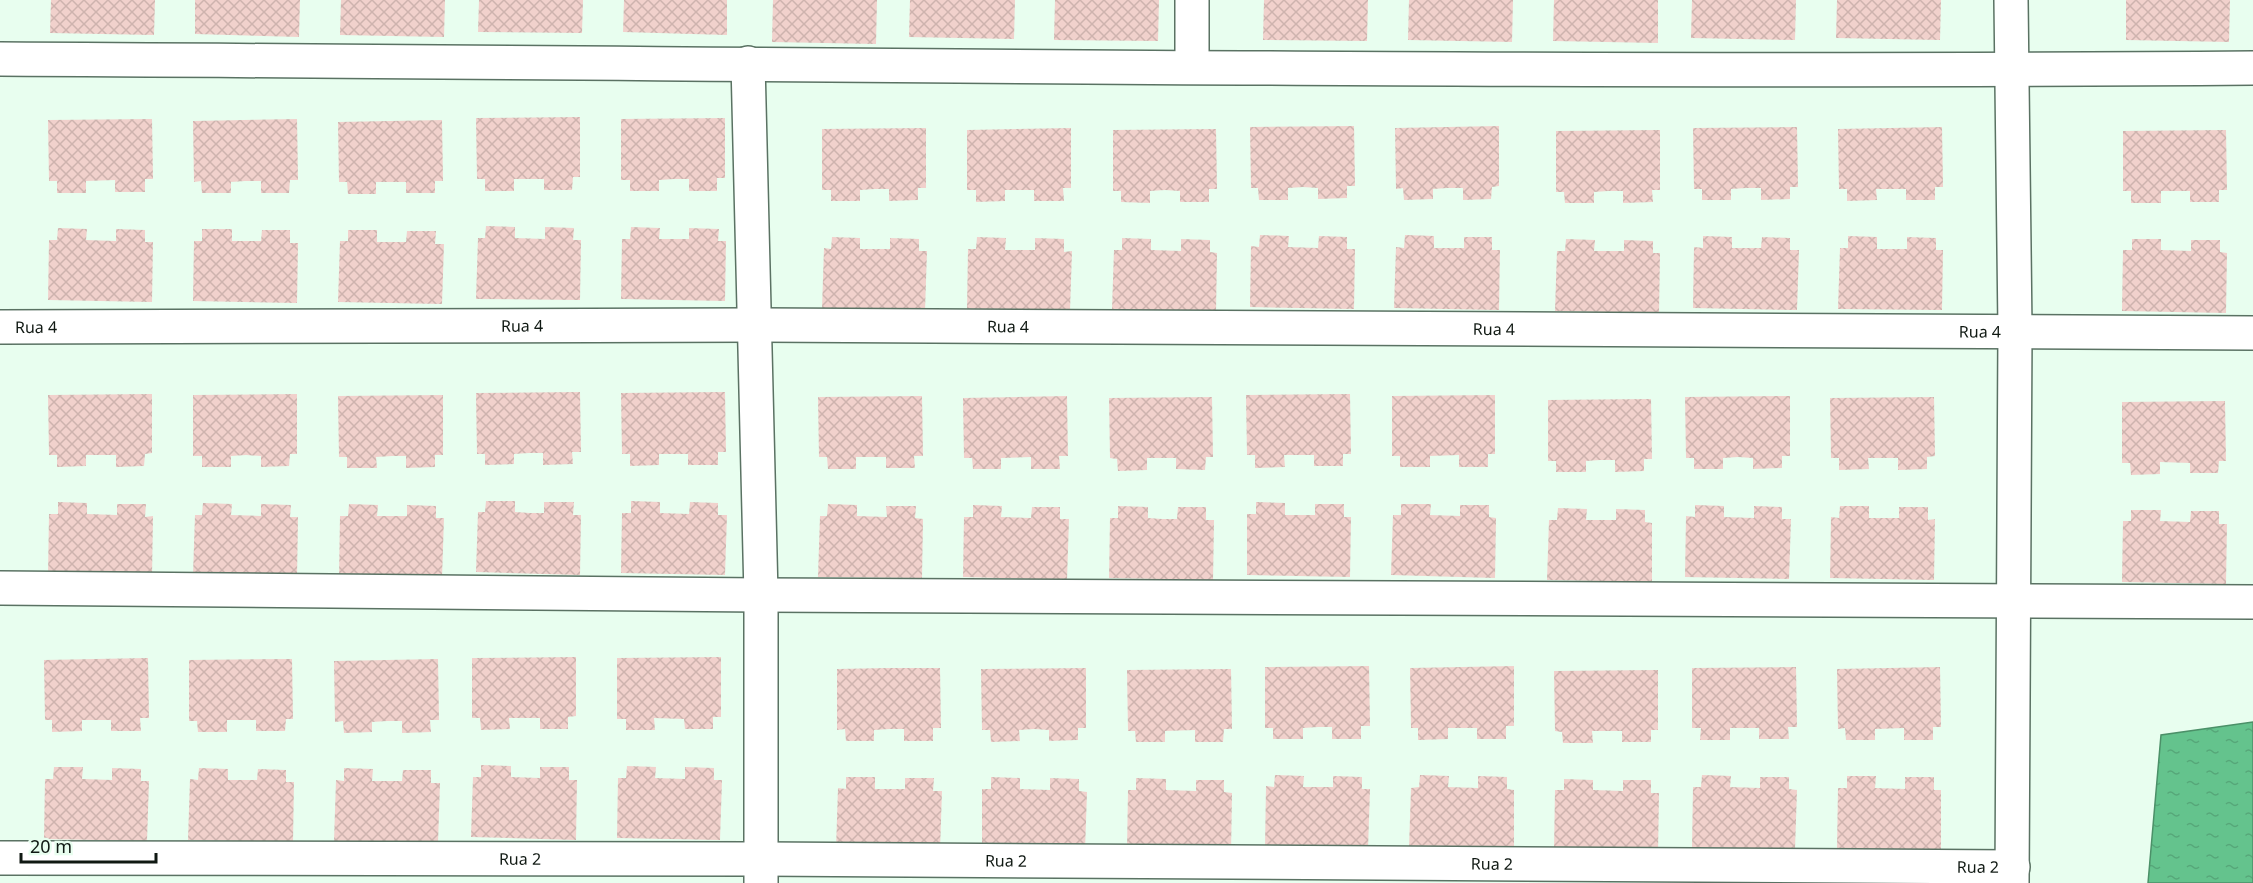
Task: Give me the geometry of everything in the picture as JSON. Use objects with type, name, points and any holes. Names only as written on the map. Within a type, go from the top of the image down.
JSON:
[{"type":"street","points":[[1192,0],[1192,67]]},
{"type":"street","points":[[2011,0],[2015,330],[2012,875]]},
{"type":"street","points":[[0,59],[1192,67],[2012,70],[2253,68]]},
{"type":"street","points":[[748,63],[761,595],[761,871]]},
{"type":"street","name":"Rua 4","points":[[0,327],[753,325],[2253,333]]},
{"type":"street","points":[[0,588],[761,595],[2253,602]]},
{"type":"street","name":"Rua 2","points":[[0,858],[761,871],[2012,875]]},
{"type":"water","points":[[2253,722],[2253,883],[2148,883],[2161,735]]},
{"type":"building","points":[[51,0],[155,0],[154,35],[50,33]]},
{"type":"building","points":[[195,0],[300,0],[299,37],[195,34]]},
{"type":"building","points":[[341,0],[445,0],[444,37],[340,35]]},
{"type":"building","points":[[479,0],[583,0],[582,33],[478,32]]},
{"type":"building","points":[[624,0],[727,0],[727,35],[623,32]]},
{"type":"building","points":[[773,0],[877,0],[876,44],[772,42]]},
{"type":"building","points":[[910,0],[1015,0],[1014,39],[909,37]]},
{"type":"building","points":[[1055,0],[1159,0],[1158,41],[1054,40]]},
{"type":"building","points":[[1264,0],[1368,0],[1367,41],[1263,40]]},
{"type":"building","points":[[1409,0],[1513,0],[1512,42],[1408,40]]},
{"type":"building","points":[[1554,0],[1658,0],[1658,43],[1553,41]]},
{"type":"building","points":[[1692,0],[1796,0],[1795,40],[1691,38]]},
{"type":"building","points":[[1837,0],[1941,0],[1940,40],[1836,38]]},
{"type":"building","points":[[2126,0],[2230,0],[2229,42],[2126,40]]},
{"type":"building","points":[[580,117],[580,177],[573,177],[572,190],[544,190],[544,179],[514,179],[514,191],[485,191],[485,179],[477,179],[476,118]]},
{"type":"building","points":[[725,118],[725,178],[717,178],[717,191],[689,191],[689,179],[674,179],[659,180],[659,191],[630,191],[630,180],[621,180],[621,119]]},
{"type":"building","points":[[152,119],[153,179],[145,179],[145,192],[115,192],[115,180],[86,181],[86,193],[57,193],[57,181],[49,181],[48,120]]},
{"type":"building","points":[[297,119],[298,180],[290,180],[289,193],[261,193],[261,181],[245,181],[231,182],[231,193],[202,193],[201,181],[194,182],[193,121]]},
{"type":"building","points":[[442,120],[443,181],[435,181],[435,193],[406,193],[406,182],[376,182],[376,194],[348,194],[347,182],[339,182],[338,122]]},
{"type":"building","points":[[1354,126],[1355,186],[1347,186],[1347,198],[1318,199],[1318,188],[1303,187],[1288,188],[1288,200],[1259,200],[1258,188],[1251,188],[1250,127]]},
{"type":"building","points":[[1499,126],[1499,186],[1492,187],[1491,199],[1463,200],[1463,188],[1447,188],[1433,189],[1433,199],[1404,200],[1403,188],[1396,189],[1395,128]]},
{"type":"building","points":[[1797,127],[1798,187],[1790,187],[1790,199],[1761,200],[1761,188],[1746,188],[1731,189],[1731,200],[1702,200],[1702,189],[1694,189],[1693,128]]},
{"type":"building","points":[[1942,127],[1943,187],[1935,187],[1935,200],[1906,200],[1906,189],[1876,189],[1877,200],[1847,201],[1847,189],[1839,189],[1838,129]]},
{"type":"building","points":[[926,128],[926,188],[918,188],[918,200],[889,201],[889,189],[875,189],[860,190],[860,201],[831,201],[831,190],[822,190],[822,129]]},
{"type":"building","points":[[1071,128],[1071,188],[1063,188],[1064,201],[1034,201],[1034,190],[1005,190],[1005,201],[976,202],[976,190],[967,190],[967,130]]},
{"type":"building","points":[[1216,129],[1217,189],[1209,189],[1209,202],[1180,202],[1180,191],[1165,190],[1150,191],[1150,203],[1121,202],[1121,191],[1113,191],[1113,130]]},
{"type":"building","points":[[1660,130],[1660,190],[1652,190],[1653,202],[1623,203],[1623,191],[1608,191],[1594,192],[1594,203],[1565,203],[1564,192],[1556,192],[1556,131]]},
{"type":"building","points":[[2226,130],[2227,190],[2219,190],[2219,202],[2190,202],[2190,191],[2161,191],[2161,203],[2131,203],[2131,191],[2123,191],[2123,131]]},
{"type":"building","points":[[486,226],[515,227],[515,238],[545,239],[545,227],[574,228],[573,240],[581,240],[580,300],[476,299],[478,238],[485,238]]},
{"type":"building","points":[[631,227],[660,228],[659,239],[689,239],[689,228],[719,229],[718,241],[726,241],[725,301],[621,299],[622,239],[630,239]]},
{"type":"building","points":[[58,228],[87,229],[86,240],[116,241],[116,229],[145,230],[145,242],[153,242],[152,302],[48,300],[49,240],[57,240]]},
{"type":"building","points":[[202,229],[232,229],[232,241],[261,241],[262,230],[290,230],[290,243],[298,243],[297,303],[193,301],[194,241],[202,241]]},
{"type":"building","points":[[348,230],[377,230],[377,242],[406,242],[407,231],[436,231],[435,244],[444,244],[442,304],[338,302],[340,241],[348,241]]},
{"type":"building","points":[[1260,235],[1289,236],[1288,247],[1318,248],[1319,236],[1347,237],[1347,249],[1355,249],[1354,309],[1250,307],[1251,246],[1259,247]]},
{"type":"building","points":[[1405,235],[1434,236],[1434,248],[1464,248],[1464,237],[1492,237],[1492,250],[1500,250],[1499,310],[1394,308],[1396,247],[1404,248]]},
{"type":"building","points":[[1703,236],[1732,237],[1732,248],[1761,248],[1762,237],[1790,238],[1790,250],[1799,250],[1797,310],[1693,308],[1694,247],[1703,248]]},
{"type":"building","points":[[1848,236],[1877,237],[1877,249],[1907,249],[1907,237],[1936,238],[1936,250],[1943,250],[1942,310],[1838,309],[1840,248],[1848,248]]},
{"type":"building","points":[[832,237],[860,238],[860,249],[890,249],[890,238],[919,239],[919,251],[927,251],[925,311],[822,309],[824,248],[831,249]]},
{"type":"building","points":[[977,237],[1006,238],[1005,250],[1035,250],[1035,238],[1064,239],[1064,252],[1072,251],[1070,311],[967,310],[968,249],[976,249]]},
{"type":"building","points":[[1122,238],[1151,239],[1151,250],[1181,251],[1181,239],[1210,240],[1210,252],[1217,253],[1216,312],[1112,310],[1114,250],[1122,250]]},
{"type":"building","points":[[1566,239],[1595,240],[1594,251],[1624,251],[1624,240],[1653,241],[1653,253],[1660,253],[1659,313],[1555,311],[1557,251],[1565,251]]},
{"type":"building","points":[[2132,239],[2161,239],[2161,250],[2191,251],[2191,240],[2220,240],[2220,252],[2227,253],[2226,313],[2122,311],[2123,250],[2132,250]]},
{"type":"building","points":[[580,392],[581,452],[572,452],[573,464],[543,465],[543,453],[529,453],[514,454],[514,464],[485,465],[485,454],[477,454],[476,393]]},
{"type":"building","points":[[725,392],[726,452],[718,452],[718,465],[688,465],[688,454],[659,454],[659,465],[630,466],[630,454],[622,454],[621,393]]},
{"type":"building","points":[[152,394],[152,453],[145,454],[144,466],[116,467],[116,455],[86,455],[86,466],[57,467],[57,455],[49,455],[48,395]]},
{"type":"building","points":[[297,394],[297,454],[290,454],[289,466],[261,467],[261,456],[246,455],[231,456],[231,467],[202,467],[202,456],[193,456],[193,395]]},
{"type":"building","points":[[1350,394],[1351,454],[1343,454],[1343,466],[1314,466],[1314,455],[1284,455],[1285,467],[1255,468],[1255,455],[1247,455],[1246,395]]},
{"type":"building","points":[[443,395],[443,455],[435,455],[435,467],[406,468],[406,456],[392,456],[376,457],[377,468],[347,468],[347,457],[339,457],[338,396]]},
{"type":"building","points":[[1495,395],[1495,454],[1488,454],[1488,467],[1459,467],[1459,455],[1430,456],[1430,467],[1400,467],[1400,456],[1392,456],[1392,396]]},
{"type":"building","points":[[922,396],[923,456],[914,456],[915,468],[886,468],[886,457],[856,457],[856,469],[828,469],[827,457],[819,457],[818,397]]},
{"type":"building","points":[[1067,396],[1068,456],[1059,456],[1060,469],[1031,469],[1031,457],[1001,458],[1001,469],[973,469],[972,458],[964,458],[963,398]]},
{"type":"building","points":[[1790,396],[1790,456],[1782,456],[1782,468],[1753,469],[1753,458],[1738,457],[1723,458],[1723,469],[1694,469],[1694,458],[1686,458],[1685,397]]},
{"type":"building","points":[[1212,397],[1213,457],[1206,457],[1205,470],[1176,469],[1176,458],[1147,458],[1147,470],[1118,471],[1117,459],[1110,458],[1109,398]]},
{"type":"building","points":[[1934,397],[1935,456],[1927,457],[1927,469],[1898,470],[1898,458],[1868,458],[1869,469],[1839,470],[1839,458],[1831,458],[1830,398]]},
{"type":"building","points":[[1651,399],[1652,459],[1644,459],[1644,471],[1615,472],[1615,460],[1600,460],[1586,461],[1586,472],[1556,472],[1556,461],[1548,461],[1548,400]]},
{"type":"building","points":[[2225,401],[2226,461],[2219,461],[2218,473],[2190,473],[2190,463],[2160,462],[2160,474],[2131,475],[2130,463],[2122,463],[2122,402]]},
{"type":"building","points":[[486,501],[515,501],[515,512],[530,513],[544,513],[544,502],[574,502],[573,515],[581,515],[580,575],[476,572],[478,512],[485,512]]},
{"type":"building","points":[[631,501],[660,502],[660,513],[689,514],[690,502],[718,503],[718,515],[727,515],[725,575],[621,573],[622,513],[631,513]]},
{"type":"building","points":[[58,502],[87,503],[87,514],[117,515],[117,504],[146,504],[145,517],[153,516],[152,577],[48,574],[49,514],[58,514]]},
{"type":"building","points":[[1256,502],[1285,503],[1285,515],[1315,515],[1315,504],[1344,504],[1344,517],[1351,517],[1350,577],[1247,575],[1247,514],[1256,514]]},
{"type":"building","points":[[203,503],[232,504],[231,515],[261,516],[261,504],[291,505],[290,517],[298,517],[297,577],[193,575],[195,515],[202,515]]},
{"type":"building","points":[[349,504],[378,505],[377,516],[407,516],[407,505],[436,506],[436,518],[444,518],[442,578],[339,576],[340,516],[348,516]]},
{"type":"building","points":[[828,504],[857,505],[857,516],[887,517],[886,506],[916,506],[915,518],[923,519],[922,578],[818,577],[820,516],[827,516]]},
{"type":"building","points":[[1401,504],[1431,504],[1430,515],[1460,516],[1460,505],[1489,505],[1489,517],[1496,518],[1495,578],[1391,575],[1393,515],[1401,515]]},
{"type":"building","points":[[973,505],[1002,506],[1001,517],[1031,518],[1032,507],[1060,507],[1060,519],[1069,519],[1067,580],[963,577],[964,517],[973,517]]},
{"type":"building","points":[[1695,505],[1724,506],[1724,517],[1754,518],[1754,506],[1782,507],[1782,519],[1791,519],[1789,579],[1685,577],[1686,516],[1695,517]]},
{"type":"building","points":[[1118,506],[1148,507],[1148,518],[1162,519],[1177,519],[1178,507],[1206,507],[1206,520],[1214,520],[1213,580],[1109,578],[1110,518],[1118,518]]},
{"type":"building","points":[[1840,506],[1869,506],[1869,518],[1899,518],[1899,507],[1928,507],[1928,520],[1935,519],[1934,580],[1830,578],[1831,517],[1839,518]]},
{"type":"building","points":[[1558,508],[1587,509],[1586,520],[1616,520],[1616,509],[1645,510],[1645,522],[1652,523],[1652,582],[1547,580],[1549,520],[1557,520]]},
{"type":"building","points":[[2131,510],[2161,510],[2160,521],[2190,522],[2191,511],[2219,511],[2219,524],[2227,524],[2226,584],[2122,582],[2123,521],[2131,521]]},
{"type":"building","points":[[576,657],[576,716],[568,717],[568,729],[540,729],[540,718],[509,718],[510,729],[481,730],[480,718],[472,718],[472,658]]},
{"type":"building","points":[[721,657],[721,717],[713,717],[713,729],[685,729],[684,719],[654,718],[655,730],[626,730],[626,719],[617,719],[617,658]]},
{"type":"building","points":[[148,658],[149,718],[140,718],[141,731],[111,731],[111,720],[82,720],[82,731],[52,732],[52,720],[45,720],[44,660]]},
{"type":"building","points":[[292,659],[293,719],[286,719],[285,731],[256,731],[256,720],[227,720],[227,732],[198,732],[197,721],[189,721],[189,660]]},
{"type":"building","points":[[438,659],[439,720],[430,720],[431,732],[402,733],[402,721],[387,721],[372,722],[372,732],[344,733],[343,721],[335,722],[334,661]]},
{"type":"building","points":[[1369,666],[1370,726],[1361,726],[1361,739],[1332,739],[1332,727],[1318,727],[1303,728],[1303,739],[1273,739],[1273,728],[1265,728],[1265,667]]},
{"type":"building","points":[[1514,666],[1514,726],[1506,726],[1506,739],[1477,739],[1477,728],[1448,728],[1448,739],[1418,740],[1418,728],[1411,728],[1410,668]]},
{"type":"building","points":[[1796,667],[1797,727],[1788,727],[1789,739],[1759,739],[1759,728],[1730,728],[1730,740],[1700,740],[1701,728],[1692,728],[1692,668]]},
{"type":"building","points":[[1940,667],[1941,727],[1933,727],[1933,740],[1904,740],[1904,728],[1875,729],[1875,740],[1846,740],[1845,728],[1838,729],[1837,669]]},
{"type":"building","points":[[940,668],[941,728],[933,728],[933,741],[904,741],[904,729],[889,729],[874,730],[874,741],[846,741],[845,729],[837,730],[837,669]]},
{"type":"building","points":[[1086,668],[1086,728],[1078,728],[1078,740],[1049,741],[1049,730],[1034,729],[1019,730],[1020,741],[991,742],[990,730],[982,730],[981,669]]},
{"type":"building","points":[[1231,669],[1232,729],[1224,729],[1223,742],[1195,742],[1195,730],[1165,731],[1165,742],[1136,742],[1135,731],[1128,731],[1127,670]]},
{"type":"building","points":[[1658,670],[1658,730],[1651,730],[1651,742],[1622,742],[1622,731],[1592,731],[1593,743],[1563,743],[1562,732],[1555,731],[1554,671]]},
{"type":"building","points":[[481,765],[511,766],[511,777],[540,778],[540,767],[569,767],[569,780],[577,780],[576,840],[471,837],[473,777],[481,777]]},
{"type":"building","points":[[627,766],[656,767],[655,778],[685,779],[685,767],[714,768],[714,780],[722,780],[720,840],[617,838],[618,778],[626,778]]},
{"type":"building","points":[[54,767],[83,767],[82,779],[112,780],[112,768],[141,769],[141,781],[149,781],[147,841],[44,839],[45,779],[53,779]]},
{"type":"building","points":[[199,768],[228,769],[228,780],[257,780],[258,769],[286,770],[286,782],[294,782],[293,842],[188,840],[190,779],[198,780]]},
{"type":"building","points":[[344,768],[373,769],[372,781],[402,781],[403,770],[431,770],[431,783],[440,783],[438,843],[334,841],[336,780],[344,781]]},
{"type":"building","points":[[1275,775],[1304,776],[1303,787],[1333,787],[1333,776],[1362,777],[1362,789],[1370,789],[1368,849],[1265,847],[1266,786],[1274,787]]},
{"type":"building","points":[[1420,775],[1449,776],[1448,787],[1478,788],[1478,776],[1507,777],[1507,789],[1514,790],[1514,850],[1409,848],[1411,788],[1419,787]]},
{"type":"building","points":[[1702,775],[1731,776],[1730,787],[1760,788],[1760,777],[1789,777],[1789,789],[1797,790],[1795,849],[1692,847],[1693,787],[1701,787]]},
{"type":"building","points":[[1847,776],[1876,776],[1875,788],[1905,789],[1905,777],[1934,777],[1934,790],[1941,790],[1941,851],[1837,848],[1838,788],[1847,788]]},
{"type":"building","points":[[846,777],[875,777],[875,789],[905,789],[905,778],[934,778],[933,791],[942,791],[940,851],[836,849],[838,788],[846,789]]},
{"type":"building","points":[[991,777],[1020,778],[1020,789],[1050,790],[1050,778],[1079,779],[1079,791],[1087,792],[1085,851],[982,850],[982,789],[991,789]]},
{"type":"building","points":[[1136,778],[1166,779],[1166,790],[1196,791],[1196,780],[1224,780],[1224,792],[1232,793],[1231,853],[1127,850],[1128,790],[1136,790]]},
{"type":"building","points":[[1564,779],[1593,780],[1593,790],[1623,791],[1623,780],[1651,780],[1651,793],[1659,793],[1658,853],[1554,850],[1555,790],[1564,790]]}]
